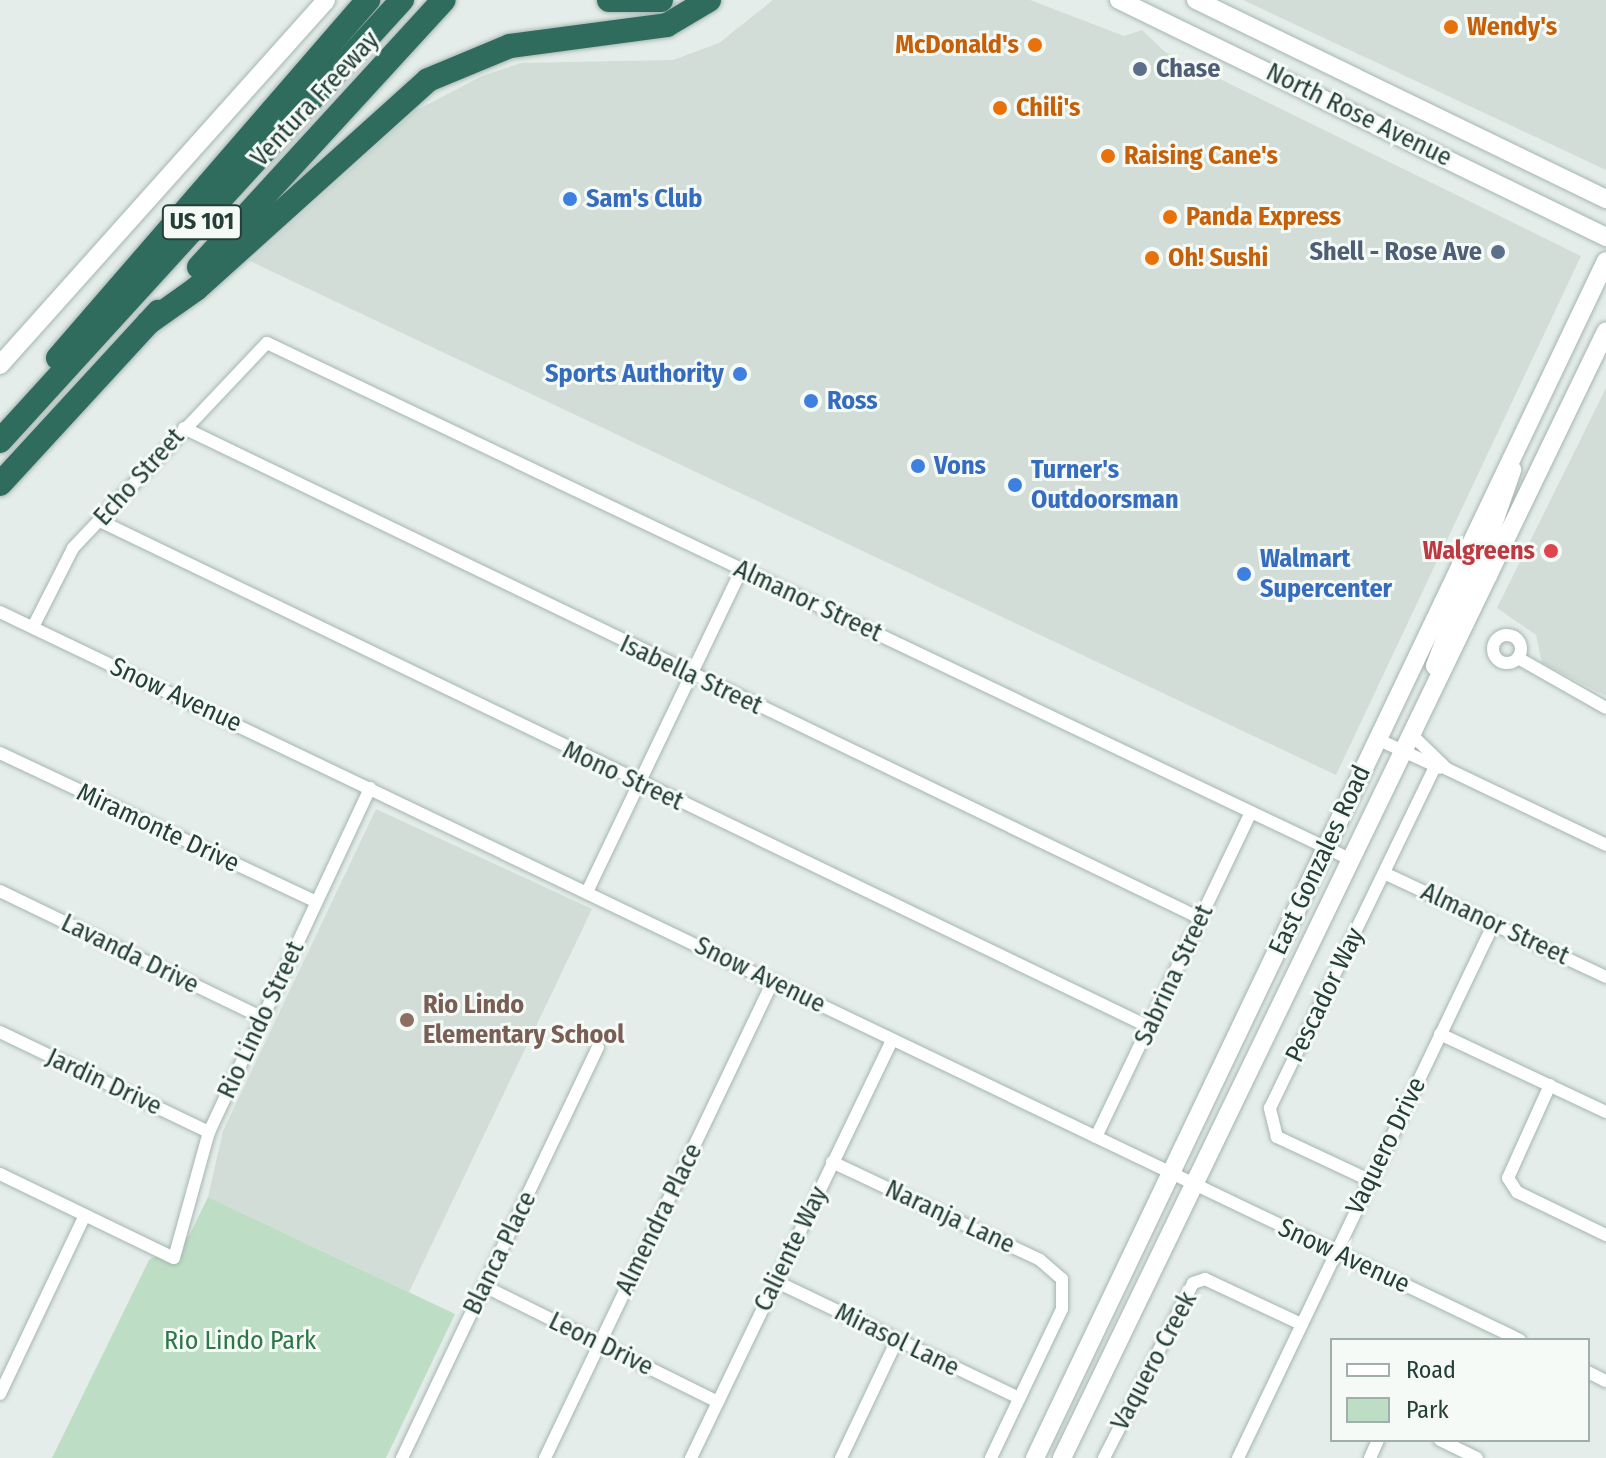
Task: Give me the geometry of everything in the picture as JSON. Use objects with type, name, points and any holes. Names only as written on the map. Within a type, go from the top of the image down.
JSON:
[{"type":"highway","points":[[0,440],[77,333],[368,0]]},
{"type":"highway","name":"Ventura Freeway","points":[[0,440],[402,0]]},
{"type":"highway","name":"Ventura Freeway","points":[[0,484],[444,0]]},
{"type":"highway","points":[[609,0],[661,0]]},
{"type":"highway","points":[[148,323],[196,289],[428,80],[510,46],[667,25],[709,0]]},
{"type":"main road","points":[[0,365],[326,0]]},
{"type":"main road","name":"North Rose Avenue","points":[[1119,0],[1602,235]]},
{"type":"main road","name":"North Rose Avenue","points":[[1196,0],[1606,199]]},
{"type":"main road","name":"East Gonzales Road","points":[[1035,1458],[1606,261]]},
{"type":"main road","name":"East Gonzales Road","points":[[1062,1458],[1606,331]]},
{"type":"main road","points":[[1488,576],[1479,565],[1507,500],[1514,453]]},
{"type":"main road","points":[[1435,685],[1435,660],[1468,578],[1461,563]]},
{"type":"street","name":"Echo Street","points":[[33,627],[65,560],[184,428],[267,343]]},
{"type":"street","name":"Almanor Street","points":[[267,343],[1350,859]]},
{"type":"street","name":"Isabella Street","points":[[184,428],[1200,918]]},
{"type":"street","name":"Mono Street","points":[[100,521],[639,784],[1149,1027]]},
{"type":"street","points":[[587,892],[742,569]]},
{"type":"street","name":"Snow Avenue","points":[[0,612],[1516,1338]]},
{"type":"street","points":[[1518,658],[1606,708]]},
{"type":"street","points":[[1411,734],[1439,766]]},
{"type":"street","points":[[1377,739],[1606,845]]},
{"type":"street","name":"Miramonte Drive","points":[[0,753],[316,902]]},
{"type":"street","name":"Pescador Way","points":[[1369,1180],[1277,1137],[1269,1121],[1384,873],[1439,766]]},
{"type":"street","name":"Rio Lindo Street","points":[[85,1215],[174,1258],[209,1132],[370,788]]},
{"type":"street","name":"Sabrina Street","points":[[1096,1137],[1251,812]]},
{"type":"street","name":"Almanor Street","points":[[1384,873],[1606,977]]},
{"type":"street","name":"Lavanda Drive","points":[[0,891],[261,1017]]},
{"type":"street","name":"Vaquero Drive","points":[[1238,1458],[1494,923]]},
{"type":"street","name":"Almendra Place","points":[[545,1458],[773,981]]},
{"type":"street","name":"Jardin Drive","points":[[0,1032],[209,1132]]},
{"type":"street","points":[[1440,1034],[1606,1112]]},
{"type":"street","name":"Caliente Way","points":[[691,1458],[892,1040]]},
{"type":"street","name":"Blanca Place","points":[[402,1458],[598,1047]]},
{"type":"street","points":[[1550,1085],[1508,1178],[1517,1192],[1606,1235]]},
{"type":"street","name":"Naranja Lane","points":[[832,1162],[1040,1260],[1062,1279],[1062,1309],[1019,1398]]},
{"type":"street","points":[[0,1174],[85,1215],[0,1394]]},
{"type":"street","name":"Vaquero Creek","points":[[1104,1458],[1193,1283],[1205,1279],[1301,1324]]},
{"type":"street","name":"Mirasol Lane","points":[[775,1281],[1019,1398]]},
{"type":"street","name":"Leon Drive","points":[[484,1286],[718,1402]]},
{"type":"street","points":[[841,1458],[897,1340]]},
{"type":"street","points":[[991,1458],[1019,1398]]},
{"type":"street","points":[[1444,1442],[1477,1458]]},
{"type":"shaded area","points":[[773,0],[1030,0],[1124,36],[1142,30],[1165,52],[1581,256],[1336,775],[250,261],[415,111],[482,76],[521,63],[673,60],[719,43]]},
{"type":"shaded area","points":[[1243,0],[1606,0],[1606,170]]},
{"type":"shaded area","points":[[1606,388],[1606,696],[1542,663],[1536,635],[1497,608]]},
{"type":"shaded area","name":"Rio Lindo Elementary School","points":[[376,809],[592,909],[409,1292],[208,1197],[223,1131]]},
{"type":"green space","name":"Rio Lindo Park","points":[[208,1197],[455,1314],[386,1458],[52,1458],[149,1260],[189,1236]]},
{"type":"place","name":"Wendy's","points":[[1451,27]]},
{"type":"place","name":"McDonald's","points":[[1035,45]]},
{"type":"place","name":"Chase","points":[[1140,69]]},
{"type":"place","name":"Chili's","points":[[1000,108]]},
{"type":"place","name":"Raising Cane's","points":[[1108,156]]},
{"type":"place","name":"Sam's Club","points":[[570,199]]},
{"type":"place","name":"Panda Express","points":[[1170,217]]},
{"type":"place","name":"Shell - Rose Ave","points":[[1498,252]]},
{"type":"place","name":"Oh! Sushi","points":[[1152,258]]},
{"type":"place","name":"Sports Authority","points":[[740,374]]},
{"type":"place","name":"Ross","points":[[811,401]]},
{"type":"place","name":"Vons","points":[[918,466]]},
{"type":"place","name":"Turner's Outdoorsman","points":[[1015,485]]},
{"type":"place","name":"Walgreens","points":[[1551,551]]},
{"type":"place","name":"Walmart Supercenter","points":[[1244,574]]},
{"type":"place","name":"Rio Lindo Elementary School","points":[[407,1020]]}]
